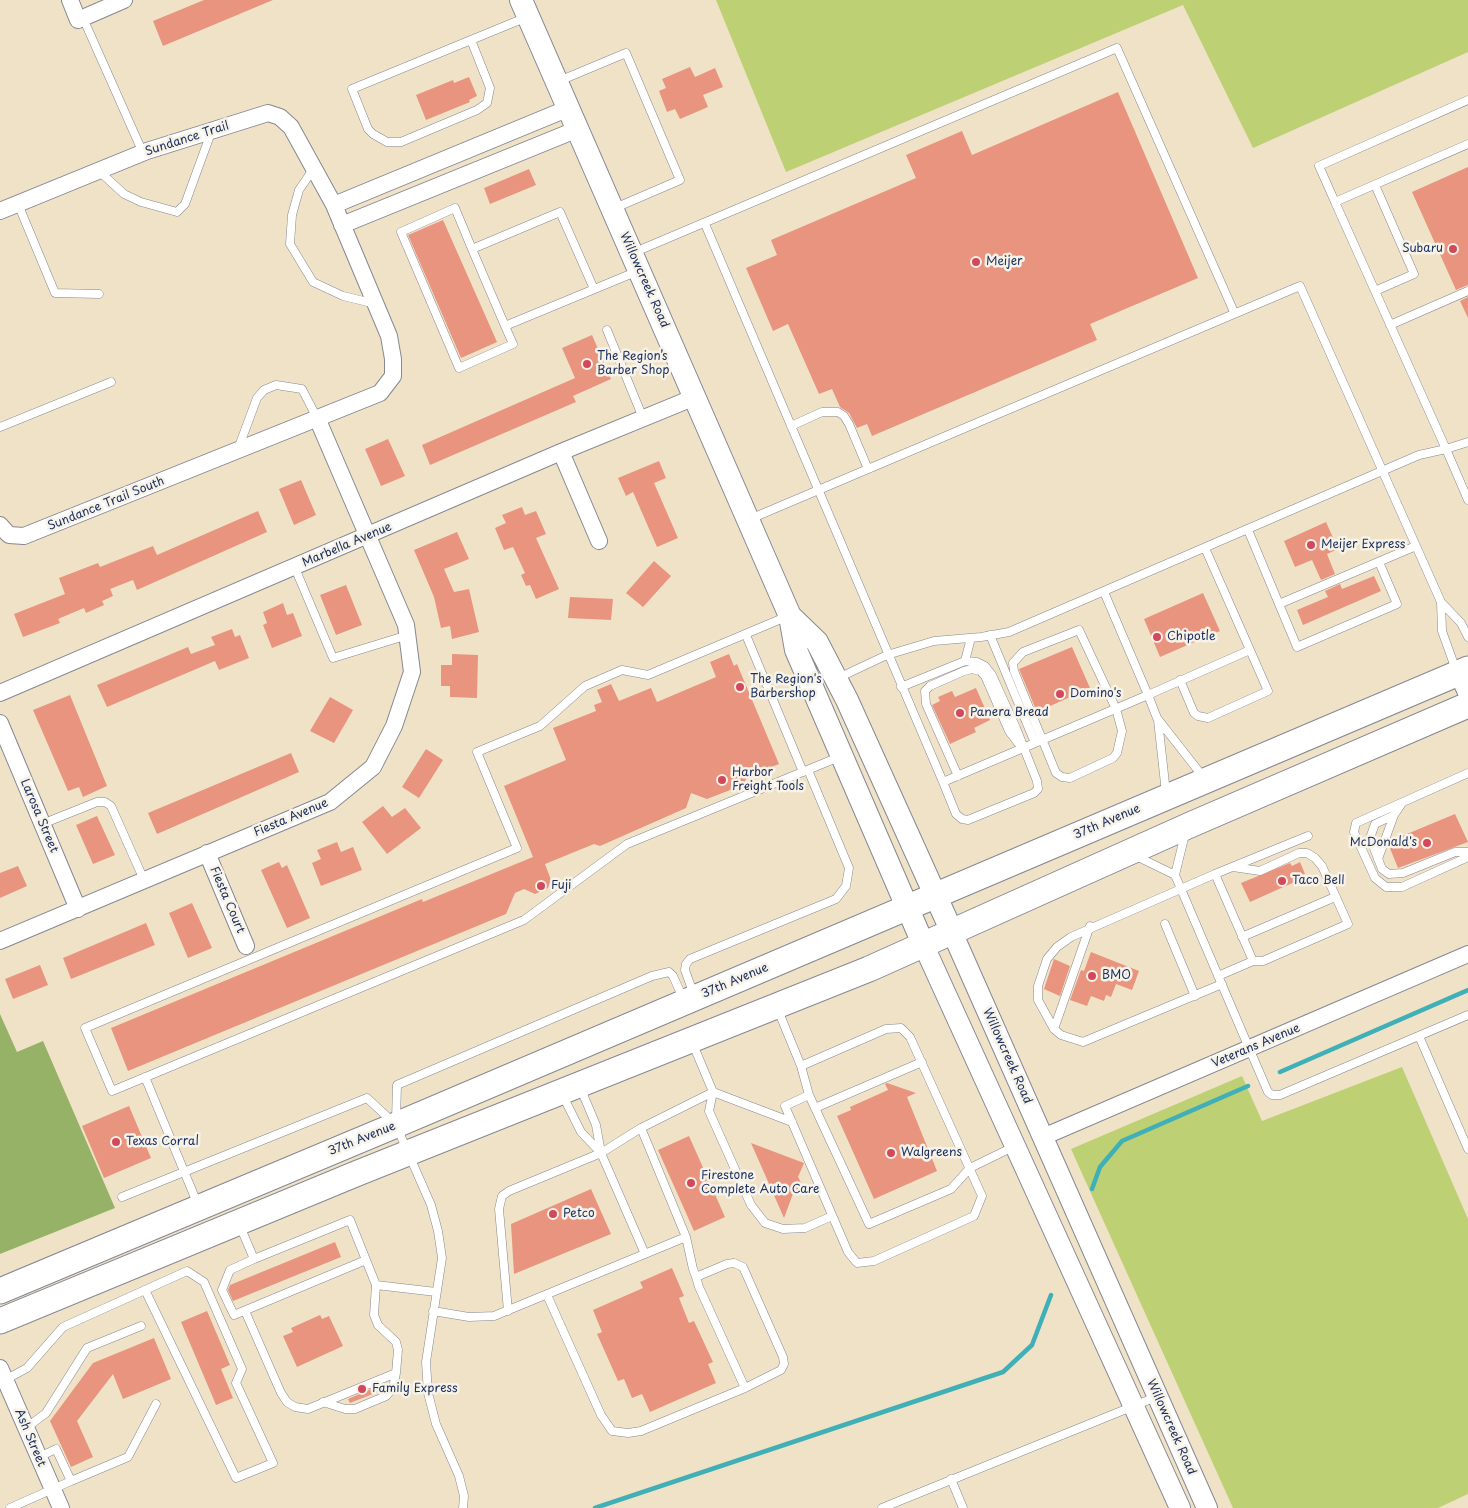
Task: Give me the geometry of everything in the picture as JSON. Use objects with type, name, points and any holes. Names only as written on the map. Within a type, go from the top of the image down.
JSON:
[{"type":"main road","name":"Willowcreek Road","points":[[525,8],[790,616],[796,650],[924,946]]},
{"type":"main road","name":"Willowcreek Road","points":[[790,616],[817,642],[836,679],[952,932]]},
{"type":"main road","name":"37th Avenue","points":[[0,1291],[396,1125],[1463,671]]},
{"type":"main road","points":[[0,1321],[238,1222],[924,946],[1187,827],[1468,705]]},
{"type":"street","points":[[70,0],[81,19],[124,0]]},
{"type":"street","points":[[334,205],[568,108]]},
{"type":"street","name":"Sundance Trail","points":[[0,211],[143,153],[268,112],[280,118],[291,127],[334,205],[389,336],[393,359],[392,376],[380,393],[201,466]]},
{"type":"street","points":[[342,225],[578,129]]},
{"type":"street","name":"Marbella Avenue","points":[[0,693],[561,452],[695,397]]},
{"type":"street","points":[[318,418],[369,536]]},
{"type":"street","points":[[561,452],[599,540]]},
{"type":"street","name":"Sundance Trail South","points":[[4,530],[24,536],[201,466]]},
{"type":"street","name":"Fiesta Avenue","points":[[0,941],[330,802],[373,767],[394,726],[412,672],[406,625],[369,536]]},
{"type":"street","points":[[1463,671],[1468,697]]},
{"type":"street","name":"Larosa Street","points":[[0,723],[78,908]]},
{"type":"street","name":"Fiesta Court","points":[[207,853],[246,946]]},
{"type":"street","name":"Willowcreek Road","points":[[952,932],[1207,1508]]},
{"type":"street","name":"Willowcreek Road","points":[[924,946],[1180,1508]]},
{"type":"street","name":"Veterans Avenue","points":[[1043,1137],[1468,954]]},
{"type":"street","name":"Ash Street","points":[[2,1377],[61,1508]]},
{"type":"lane","points":[[471,40],[490,88],[487,103],[477,110],[401,142],[387,142],[368,129],[352,89],[471,40],[525,8]]},
{"type":"lane","points":[[81,19],[143,153]]},
{"type":"lane","points":[[505,326],[594,289],[636,262],[705,224],[1117,48],[1234,312]]},
{"type":"lane","points":[[557,82],[626,53],[680,180],[613,209]]},
{"type":"lane","points":[[1468,100],[1319,166],[1468,500]]},
{"type":"lane","points":[[98,171],[124,194],[141,202],[177,212],[185,204],[212,130]]},
{"type":"lane","points":[[1335,202],[1468,144]]},
{"type":"lane","points":[[314,168],[299,190],[292,215],[290,244],[312,282],[343,296],[376,304]]},
{"type":"lane","points":[[1375,185],[1414,274],[1375,291]]},
{"type":"lane","points":[[18,204],[56,293],[99,294]]},
{"type":"lane","points":[[456,208],[505,326],[513,344],[459,368],[401,232],[456,208]]},
{"type":"lane","points":[[472,249],[560,212],[594,289]]},
{"type":"lane","points":[[705,224],[887,655],[956,814],[962,819],[968,820],[1034,793],[1038,789],[1037,781],[1022,748],[1016,728],[986,666],[977,662],[965,661],[901,687]]},
{"type":"lane","points":[[748,520],[1234,312],[1300,286],[1440,602],[1442,631],[1463,671]]},
{"type":"lane","points":[[1390,325],[1468,291]]},
{"type":"lane","points":[[607,330],[643,418]]},
{"type":"lane","points":[[0,427],[110,382]]},
{"type":"lane","points":[[237,451],[256,398],[264,390],[276,385],[302,389],[318,418]]},
{"type":"lane","points":[[790,426],[822,412],[838,412],[844,416],[849,424],[868,469]]},
{"type":"lane","points":[[836,679],[887,655],[934,641],[990,636],[1009,632],[1419,455],[1468,442]]},
{"type":"lane","points":[[1248,530],[1297,646],[1397,604],[1379,562]]},
{"type":"lane","points":[[1279,604],[1416,546]]},
{"type":"lane","points":[[1180,680],[1194,713],[1208,718],[1268,691],[1205,548]]},
{"type":"lane","points":[[294,568],[333,658],[408,636]]},
{"type":"lane","points":[[1104,592],[1157,718],[1166,797]]},
{"type":"lane","points":[[1440,602],[1461,623],[1468,637]]},
{"type":"lane","points":[[790,616],[648,675],[622,670],[585,686],[540,726],[477,752],[517,848],[85,1028],[112,1091],[524,920],[627,844],[842,756]]},
{"type":"lane","points":[[990,636],[1039,741],[1056,773],[1062,777],[1070,778],[1113,758],[1117,754],[1122,731],[1116,709],[1079,630],[1023,652],[1013,664],[1014,672],[1039,741]]},
{"type":"lane","points":[[690,1000],[685,970],[686,964],[690,959],[836,899],[846,886],[849,868],[746,635]]},
{"type":"lane","points":[[965,661],[971,638]]},
{"type":"lane","points":[[943,782],[1250,650]]},
{"type":"lane","points":[[958,776],[924,697],[930,686],[964,671],[972,669],[985,676],[1009,732],[1022,748]]},
{"type":"lane","points":[[1157,718],[1206,780]]},
{"type":"lane","points":[[1468,773],[1356,823],[1354,826],[1354,832],[1371,870],[1380,884],[1386,887],[1402,887],[1468,857]]},
{"type":"lane","points":[[42,824],[97,802],[105,802],[112,806],[144,880]]},
{"type":"lane","points":[[1378,859],[1394,815],[1403,802]]},
{"type":"lane","points":[[1394,815],[1375,824],[1370,838],[1382,869],[1389,874],[1396,875],[1455,852],[1468,852]]},
{"type":"lane","points":[[1187,827],[1175,875],[1268,1092],[1272,1095],[1280,1095],[1468,1015]]},
{"type":"lane","points":[[1222,984],[1083,1042],[1061,1035],[1054,1029],[1038,1000],[1038,986],[1047,959],[1064,942],[1090,926],[1308,836]]},
{"type":"lane","points":[[1218,976],[1253,961],[1263,960],[1348,924],[1322,866],[1307,853],[1299,853],[1260,871],[1233,866]]},
{"type":"lane","points":[[1130,854],[1175,875]]},
{"type":"lane","points":[[1215,874],[1253,961]]},
{"type":"lane","points":[[1242,937],[1336,897]]},
{"type":"lane","points":[[1165,924],[1195,996]]},
{"type":"lane","points":[[1054,1029],[1090,926]]},
{"type":"lane","points":[[396,1125],[397,1085],[652,976],[669,972],[690,1000]]},
{"type":"lane","points":[[776,1006],[801,1066],[809,1095],[869,1224],[951,1189],[970,1168],[1016,1146]]},
{"type":"lane","points":[[801,1066],[886,1029],[901,1028],[910,1037],[982,1196],[974,1216],[874,1261],[858,1263],[848,1252],[785,1106],[809,1095]]},
{"type":"lane","points":[[1419,1036],[1468,1149]]},
{"type":"lane","points":[[691,1040],[713,1092],[709,1111],[751,1205],[765,1223],[783,1229],[805,1228],[832,1216]]},
{"type":"lane","points":[[815,1108],[922,1062]]},
{"type":"lane","points":[[145,1078],[199,1207]]},
{"type":"lane","points":[[570,1088],[580,1132],[601,1153]]},
{"type":"lane","points":[[570,1088],[596,1126],[601,1153],[645,1254]]},
{"type":"lane","points":[[508,1311],[499,1209],[502,1196],[509,1191],[601,1153],[642,1128],[713,1092],[792,1122]]},
{"type":"lane","points":[[122,1198],[367,1098],[396,1125],[431,1205],[438,1231],[442,1258],[426,1362],[428,1393],[436,1424],[459,1476],[464,1496],[463,1508]]},
{"type":"lane","points":[[642,1128],[686,1237],[696,1277],[745,1388]]},
{"type":"lane","points":[[323,1402],[345,1409],[355,1409],[386,1396],[393,1388],[396,1373],[398,1350],[396,1342],[378,1325],[374,1315],[376,1285],[366,1260],[350,1220],[230,1270],[222,1290],[234,1315],[366,1260]]},
{"type":"lane","points":[[238,1222],[254,1259]]},
{"type":"lane","points":[[433,1311],[469,1317],[494,1316],[686,1237]]},
{"type":"lane","points":[[547,1295],[601,1415],[612,1430],[628,1433],[641,1431],[745,1388],[778,1372],[784,1364],[743,1267],[734,1263],[696,1277]]},
{"type":"lane","points":[[2,1377],[27,1368],[63,1327],[145,1290],[188,1271],[204,1282],[242,1369],[236,1383],[273,1463],[236,1478],[145,1290]]},
{"type":"lane","points":[[376,1285],[436,1292]]},
{"type":"lane","points":[[245,1310],[281,1393],[287,1402],[295,1407],[308,1409],[396,1373]]},
{"type":"lane","points":[[26,1428],[46,1413],[87,1348],[141,1326]]},
{"type":"lane","points":[[882,1508],[1157,1396]]},
{"type":"lane","points":[[10,1508],[128,1457],[156,1404]]},
{"type":"lane","points":[[38,1456],[56,1449],[71,1481]]},
{"type":"lane","points":[[951,1479],[963,1508]]},
{"type":"green space","points":[[716,0],[1468,0],[1468,52],[1253,148],[1183,5],[786,172]]},
{"type":"green space","points":[[0,1014],[17,1052],[43,1041],[115,1208],[0,1254]]},
{"type":"green space","points":[[1402,1067],[1468,1219],[1468,1494],[1438,1508],[1233,1508],[1071,1149],[1242,1076],[1262,1121]]},
{"type":"building","points":[[204,0],[273,0],[163,46],[153,21]]},
{"type":"building","points":[[690,67],[695,77],[715,68],[723,87],[703,95],[708,107],[680,119],[675,109],[667,112],[659,91],[666,88],[662,79]]},
{"type":"building","points":[[469,77],[477,96],[469,100],[470,102],[426,120],[416,95],[453,80],[454,83]]},
{"type":"building","name":"Meijer","points":[[1118,92],[1198,278],[1090,324],[1097,340],[872,436],[867,424],[857,428],[849,413],[840,407],[832,389],[819,394],[788,324],[773,331],[746,268],[777,255],[771,240],[916,178],[906,155],[962,131],[972,155]]},
{"type":"building","name":"Subaru","points":[[1468,167],[1468,285],[1456,290],[1412,192]]},
{"type":"building","points":[[529,169],[536,185],[490,204],[484,188]]},
{"type":"building","points":[[443,220],[497,342],[461,358],[408,235]]},
{"type":"building","points":[[1468,297],[1468,318],[1460,301]]},
{"type":"building","points":[[592,335],[611,379],[573,396],[576,402],[430,465],[422,445],[575,378],[562,348]]},
{"type":"building","points":[[388,439],[405,476],[381,486],[365,449]]},
{"type":"building","points":[[659,461],[666,478],[654,483],[678,538],[657,547],[633,492],[626,496],[618,478]]},
{"type":"building","points":[[301,480],[316,515],[294,525],[279,489]]},
{"type":"building","points":[[522,507],[525,515],[536,511],[546,534],[536,538],[559,589],[536,599],[530,585],[526,586],[521,575],[525,573],[513,547],[504,550],[495,528],[506,523],[502,515]]},
{"type":"building","points":[[258,511],[267,532],[137,590],[133,580],[110,589],[113,596],[102,601],[104,605],[86,613],[84,608],[58,619],[60,623],[23,637],[14,614],[65,594],[59,578],[98,563],[100,567],[153,546],[157,555]]},
{"type":"building","name":"Meijer Express","points":[[1326,522],[1338,549],[1327,554],[1335,574],[1321,580],[1312,560],[1295,567],[1284,541]]},
{"type":"building","points":[[457,532],[469,559],[444,569],[454,592],[469,589],[479,632],[452,639],[450,626],[441,628],[434,597],[414,550]]},
{"type":"building","points":[[654,561],[671,576],[643,607],[626,593]]},
{"type":"building","points":[[1374,576],[1381,591],[1303,625],[1297,610],[1328,597],[1325,591],[1340,584],[1342,589]]},
{"type":"building","points":[[346,585],[362,625],[336,635],[320,595]]},
{"type":"building","points":[[1203,593],[1220,631],[1160,657],[1144,619]]},
{"type":"building","points":[[570,597],[613,599],[611,620],[568,618]]},
{"type":"building","points":[[283,603],[287,615],[293,613],[302,636],[272,648],[263,625],[267,623],[263,612]]},
{"type":"building","points":[[232,629],[235,637],[240,635],[249,658],[219,670],[215,661],[107,707],[97,685],[188,647],[191,654],[215,645],[211,637]]},
{"type":"building","points":[[1072,647],[1090,688],[1037,712],[1019,669]]},
{"type":"building","points":[[452,654],[478,655],[477,698],[450,697],[450,686],[441,686],[441,665],[452,665]]},
{"type":"building","points":[[729,654],[734,666],[737,664],[779,764],[747,777],[743,785],[707,799],[691,793],[686,808],[600,846],[594,844],[545,864],[551,880],[548,888],[535,894],[524,889],[515,893],[506,914],[128,1071],[111,1028],[422,899],[423,902],[533,857],[504,786],[566,760],[553,728],[596,711],[594,705],[602,702],[597,690],[611,684],[619,701],[651,688],[657,702],[716,677],[710,662]]},
{"type":"building","name":"Panera Bread","points":[[976,688],[990,720],[974,728],[976,732],[950,744],[932,705],[940,701],[938,697],[952,691],[955,697]]},
{"type":"building","points":[[70,695],[107,786],[83,797],[79,787],[68,791],[33,710]]},
{"type":"building","points":[[330,697],[353,710],[334,743],[310,731]]},
{"type":"building","points":[[426,749],[443,760],[419,798],[402,787]]},
{"type":"building","points":[[291,753],[299,772],[157,834],[148,813]]},
{"type":"building","points":[[383,806],[392,817],[405,808],[421,828],[387,854],[362,822]]},
{"type":"building","name":"McDonald's","points":[[1455,814],[1468,842],[1398,868],[1389,846],[1390,841]]},
{"type":"building","points":[[97,816],[115,855],[93,864],[76,825]]},
{"type":"building","points":[[337,842],[341,852],[353,847],[362,870],[321,886],[312,863],[321,859],[317,850]]},
{"type":"building","points":[[279,862],[282,868],[287,865],[310,918],[287,928],[261,870]]},
{"type":"building","points":[[1300,862],[1305,874],[1298,877],[1299,880],[1250,902],[1241,883],[1290,863],[1292,866]]},
{"type":"building","points":[[18,866],[27,886],[0,898],[0,873]]},
{"type":"building","points":[[192,903],[212,948],[188,958],[169,913]]},
{"type":"building","points":[[146,923],[155,945],[71,979],[63,958]]},
{"type":"building","name":"BMO","points":[[1091,952],[1139,971],[1132,990],[1116,984],[1111,997],[1106,995],[1104,1001],[1091,996],[1087,1006],[1070,1000],[1081,970],[1084,971]]},
{"type":"building","points":[[1054,959],[1070,966],[1060,996],[1044,989]]},
{"type":"building","points":[[40,965],[48,985],[13,999],[5,979]]},
{"type":"building","name":"Walgreens","points":[[887,1083],[916,1093],[907,1097],[937,1171],[874,1199],[837,1116],[851,1110],[850,1107],[888,1090],[885,1084]]},
{"type":"building","name":"Texas Corral","points":[[129,1106],[151,1158],[104,1178],[82,1126]]},
{"type":"building","name":"Firestone Complete Auto Care","points":[[689,1136],[725,1217],[694,1231],[658,1150]]},
{"type":"building","points":[[751,1143],[804,1163],[798,1177],[808,1196],[794,1191],[784,1218]]},
{"type":"building","points":[[591,1189],[611,1234],[514,1274],[511,1224]]},
{"type":"building","points":[[335,1242],[341,1257],[233,1301],[228,1290],[230,1285]]},
{"type":"building","points":[[672,1268],[684,1296],[679,1298],[689,1323],[694,1321],[713,1362],[708,1364],[716,1383],[650,1412],[642,1394],[632,1398],[624,1379],[618,1381],[597,1334],[602,1332],[593,1310],[643,1288],[640,1282]]},
{"type":"building","points":[[207,1311],[230,1365],[221,1369],[233,1398],[216,1405],[181,1322]]},
{"type":"building","points":[[320,1315],[322,1319],[329,1316],[343,1346],[297,1367],[283,1336],[293,1332],[291,1328]]},
{"type":"building","points":[[154,1338],[171,1379],[123,1399],[113,1374],[77,1421],[93,1457],[71,1467],[50,1421],[93,1363]]},
{"type":"building","points":[[378,1386],[380,1391],[350,1403],[348,1399]]},
{"type":"waterway","points":[[1280,1072],[1468,990]]},
{"type":"waterway","points":[[1092,1189],[1100,1167],[1122,1141],[1248,1086]]},
{"type":"waterway","points":[[595,1508],[1003,1372],[1032,1345],[1051,1295]]},
{"type":"place","name":"Subaru","points":[[1453,249]]},
{"type":"place","name":"Meijer","points":[[976,262]]},
{"type":"place","name":"The Region’s Barber Shop","points":[[587,364]]},
{"type":"place","name":"Meijer Express","points":[[1311,545]]},
{"type":"place","name":"Chipotle","points":[[1157,637]]},
{"type":"place","name":"The Region's Barbershop","points":[[740,687]]},
{"type":"place","name":"Domino's","points":[[1060,694]]},
{"type":"place","name":"Panera Bread","points":[[960,713]]},
{"type":"place","name":"Harbor Freight Tools","points":[[722,780]]},
{"type":"place","name":"McDonald's","points":[[1427,843]]},
{"type":"place","name":"Taco Bell","points":[[1282,881]]},
{"type":"place","name":"Fuji","points":[[541,886]]},
{"type":"place","name":"BMO","points":[[1092,976]]},
{"type":"place","name":"Texas Corral","points":[[116,1142]]},
{"type":"place","name":"Walgreens","points":[[891,1153]]},
{"type":"place","name":"Firestone Complete Auto Care","points":[[691,1183]]},
{"type":"place","name":"Petco","points":[[553,1214]]},
{"type":"place","name":"Family Express","points":[[362,1389]]}]
